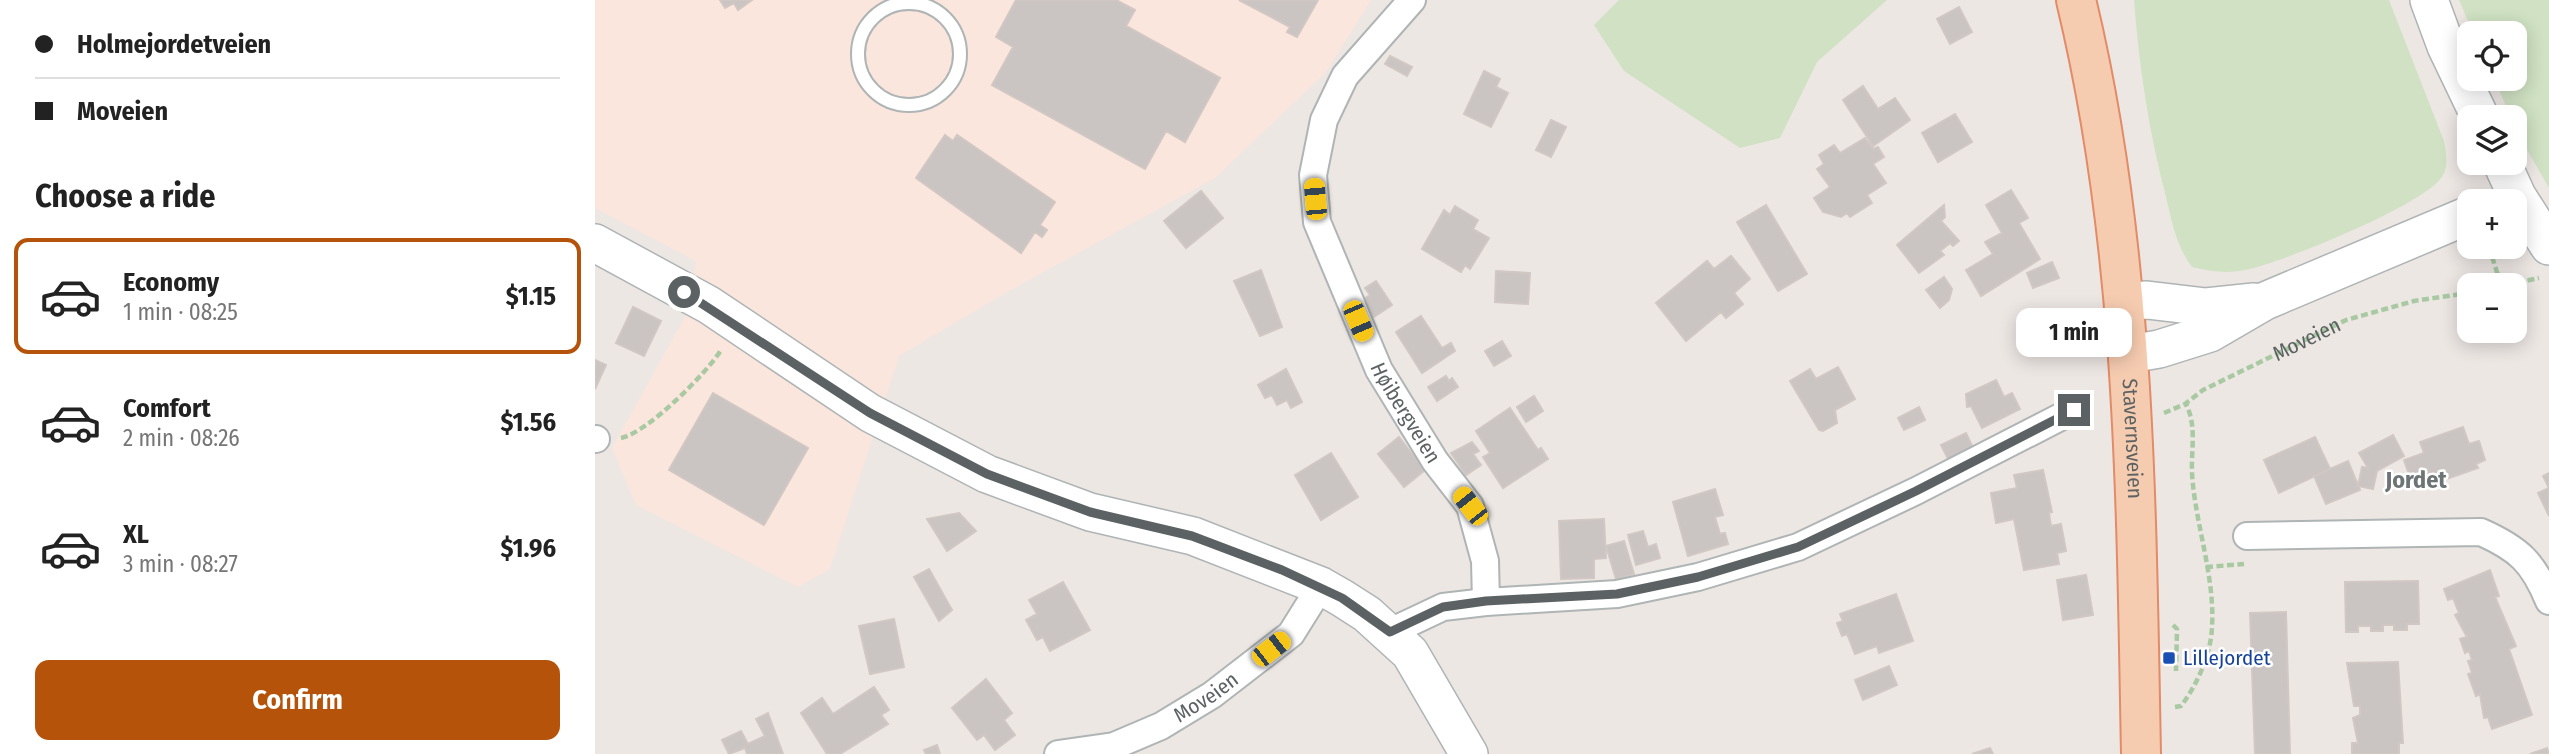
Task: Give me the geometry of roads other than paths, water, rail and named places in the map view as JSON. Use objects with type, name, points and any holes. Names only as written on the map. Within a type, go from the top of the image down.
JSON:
[{"type":"main road","name":"Stavernsveien","points":[[2077,0],[2106,141],[2126,301],[2135,447],[2141,754]]},
{"type":"street","name":"Høibergveien","points":[[1412,0],[1345,76],[1324,120],[1313,175],[1317,222],[1379,370],[1435,461],[1470,506],[1485,561],[1486,601]]},
{"type":"street","points":[[2430,0],[2446,46],[2474,105]]},
{"type":"street","points":[[2527,219],[2549,246]]},
{"type":"street","points":[[2130,354],[2158,349],[2210,333],[2265,301],[2457,220]]},
{"type":"street","points":[[595,243],[737,324],[870,413],[987,474],[1090,512],[1192,536],[1321,586],[1367,614],[1390,632],[1410,653],[1469,754]]},
{"type":"street","points":[[2126,301],[2147,300],[2206,307],[2265,301]]},
{"type":"street","points":[[1390,632],[1443,607],[1486,601],[1617,594],[1698,577],[1798,547],[1928,486],[2074,410]]},
{"type":"street","points":[[2247,536],[2481,532],[2513,546],[2537,573],[2549,601]]},
{"type":"street","name":"Moveien","points":[[1058,754],[1114,746],[1161,726],[1212,695],[1291,634],[1321,586]]},
{"type":"lane","points":[[937,11],[945,0]]},
{"type":"lane","points":[[912,3],[937,11],[955,31],[961,57],[952,83],[932,101],[906,106],[880,98],[863,78],[857,52],[865,26],[885,8],[899,5],[912,3]]},
{"type":"place","name":"Lillejordet","points":[[2169,658]]},
{"type":"district","name":"Jordet","points":[[2416,480]]}]
